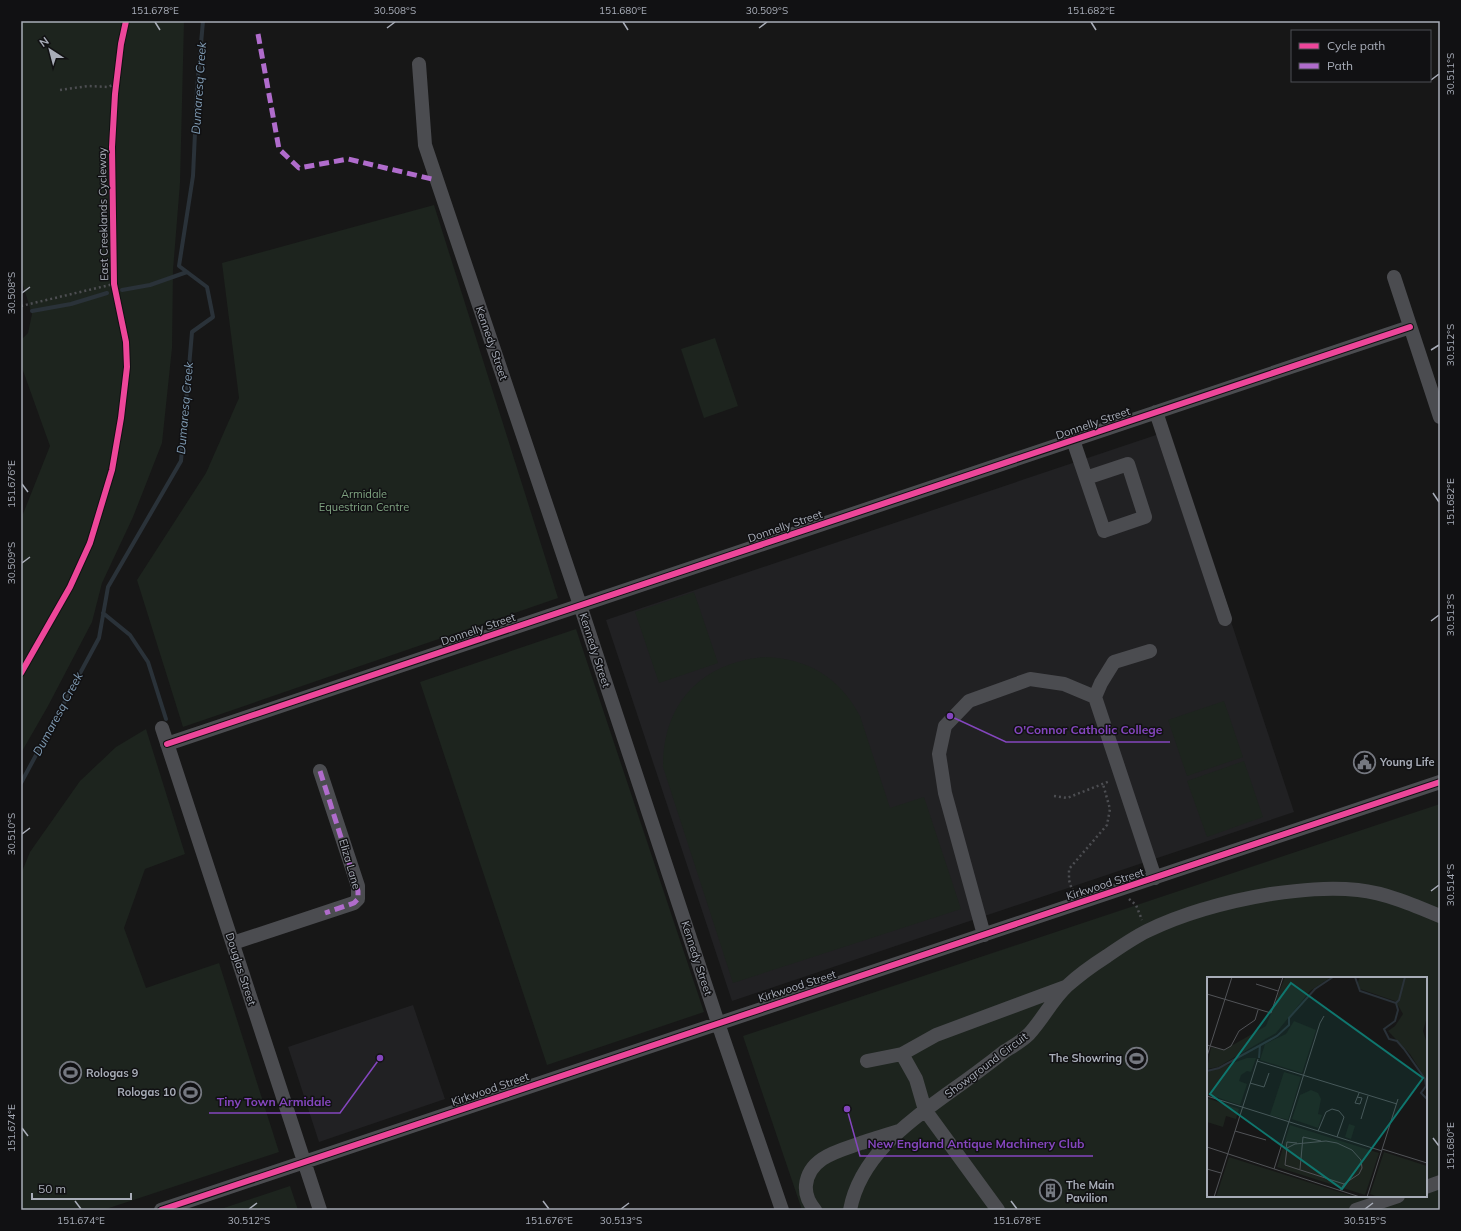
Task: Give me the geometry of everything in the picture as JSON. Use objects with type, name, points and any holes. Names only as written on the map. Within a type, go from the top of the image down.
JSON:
[{"type":"street","name":"Kennedy Street","points":[[419,64],[425,145],[782,1210]]},
{"type":"street","points":[[1394,277],[1440,417]]},
{"type":"street","name":"Donnelly Street","points":[[167,744],[1410,327]]},
{"type":"street","points":[[1156,412],[1225,619]]},
{"type":"street","points":[[1073,440],[1104,531],[1146,517],[1128,464],[1086,478]]},
{"type":"street","points":[[1150,651],[1114,662],[1101,683],[1095,697],[1155,878]]},
{"type":"street","points":[[984,935],[945,793],[939,754],[945,726],[970,701],[1030,679],[1064,684],[1095,697]]},
{"type":"street","name":"Douglas Street","points":[[162,728],[320,1210]]},
{"type":"street","name":"Eliza Lane","points":[[233,943],[354,903],[358,899],[358,886],[320,771]]},
{"type":"street","name":"Kirkwood Street","points":[[161,1210],[1440,782]]},
{"type":"street","name":"Showground Circuit","points":[[850,1210],[854,1192],[866,1170],[874,1158],[900,1130],[925,1110],[1027,1036],[1054,1000],[1067,986],[1094,965],[1146,932],[1180,917],[1212,907],[1293,891],[1330,888],[1360,890],[1388,897],[1440,916]]},
{"type":"street","points":[[868,1061],[902,1054],[936,1035],[1067,986]]},
{"type":"street","points":[[902,1054],[916,1079],[925,1110],[998,1210]]},
{"type":"street","points":[[816,1210],[809,1202],[805,1187],[809,1174],[819,1161],[834,1152],[900,1130]]},
{"type":"street","points":[[1427,1187],[1440,1182]]},
{"type":"street","points":[[1356,1210],[1395,1197]]},
{"type":"path","points":[[60,90],[88,86],[108,87],[117,83]]},
{"type":"path","points":[[21,306],[113,281]]},
{"type":"path","points":[[1054,796],[1067,798],[1121,776]]},
{"type":"path","points":[[1072,890],[1068,880],[1070,869],[1107,825],[1110,809],[1103,784]]},
{"type":"path","points":[[1129,899],[1136,906]]},
{"type":"shaded area","points":[[1168,431],[1294,812],[732,1001],[606,620]]},
{"type":"shaded area","points":[[413,1005],[445,1099],[319,1142],[288,1047]]},
{"type":"green space","points":[[21,21],[184,21],[180,183],[173,270],[172,348],[162,443],[133,517],[102,583],[92,622],[48,706],[21,753],[21,519],[50,446],[21,365],[21,340],[28,333],[32,314],[21,279]]},
{"type":"green space","name":"Armidale Equestrian Centre","points":[[434,205],[558,598],[183,727],[137,580],[206,473],[239,398],[222,263]]},
{"type":"green space","points":[[715,338],[738,406],[704,418],[681,349]]},
{"type":"green space","points":[[694,592],[718,663],[659,683],[635,612]]},
{"type":"green space","points":[[576,629],[704,1012],[547,1065],[420,682]]},
{"type":"green space","points":[[765,657],[781,659],[809,666],[832,681],[852,702],[860,716],[890,808],[924,797],[961,909],[733,983],[663,767],[665,744],[670,724],[678,706],[690,690],[705,678],[722,668],[742,661]]},
{"type":"green space","points":[[1224,701],[1243,757],[1187,776],[1168,720]]},
{"type":"green space","points":[[146,729],[185,854],[145,869],[124,928],[146,988],[219,963],[279,1152],[103,1210],[21,1210],[21,874],[30,852],[80,781],[116,747]]},
{"type":"green space","points":[[1244,761],[1263,817],[1207,837],[1187,781]]},
{"type":"green space","points":[[1440,804],[1440,1210],[802,1210],[743,1036]]},
{"type":"green space","points":[[290,1186],[298,1210],[218,1210]]},
{"type":"waterway","name":"Dumaresq Creek","points":[[21,783],[99,638],[108,587],[181,461],[192,332],[213,317],[207,287],[179,266],[193,176],[197,89],[203,21]]},
{"type":"waterway","points":[[122,290],[150,285],[187,272]]},
{"type":"waterway","points":[[32,311],[71,304],[107,293]]},
{"type":"waterway","points":[[103,613],[130,635],[148,662],[166,719]]},
{"type":"marked path","points":[[258,34],[279,149],[299,168],[348,159],[436,180]]},
{"type":"marked path","points":[[320,771],[358,891],[358,899],[354,903],[325,913]]},
{"type":"cycle path","name":"East Creeklands Cycleway","points":[[21,673],[70,587],[90,543],[112,470],[121,418],[127,367],[126,342],[114,284],[112,147],[115,94],[121,44],[126,21]]},
{"type":"cycle path","points":[[167,744],[1410,327]]},
{"type":"cycle path","points":[[161,1210],[1440,782]]},
{"type":"place","name":"O'Connor Catholic College","points":[[950,716]]},
{"type":"place","name":"Young Life","points":[[1364,762]]},
{"type":"place","name":"Tiny Town Armidale","points":[[380,1058]]},
{"type":"place","name":"The Showring","points":[[1137,1058]]},
{"type":"place","name":"Rologas 9","points":[[70,1073]]},
{"type":"place","name":"Rologas 10","points":[[191,1092]]},
{"type":"place","name":"New England Antique Machinery Club","points":[[847,1109]]},
{"type":"place","name":"The Main Pavilion","points":[[1050,1191]]}]
